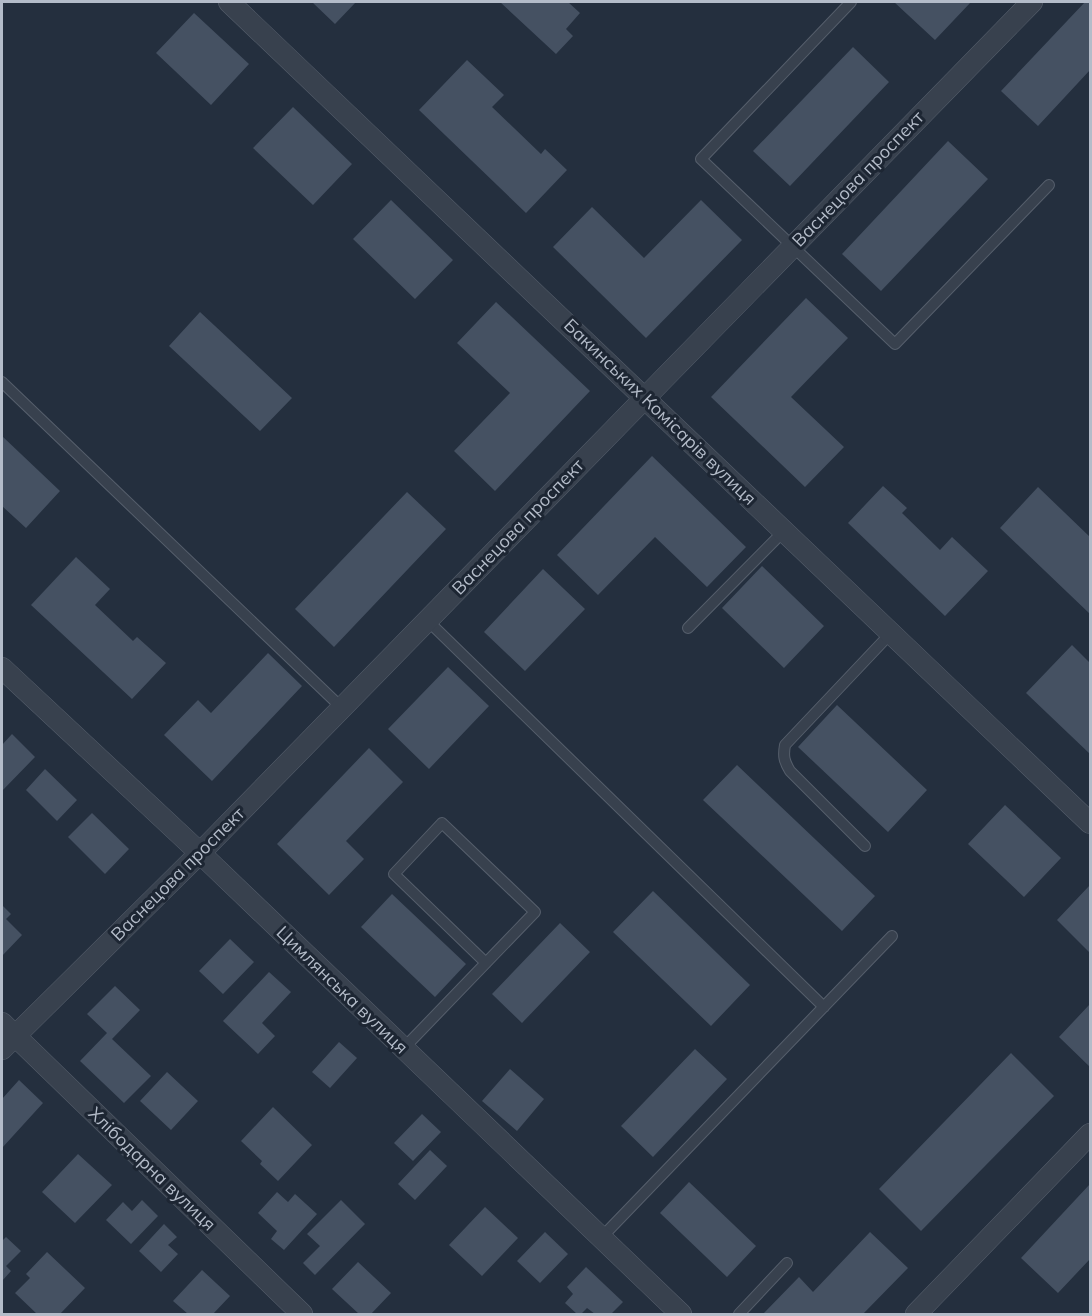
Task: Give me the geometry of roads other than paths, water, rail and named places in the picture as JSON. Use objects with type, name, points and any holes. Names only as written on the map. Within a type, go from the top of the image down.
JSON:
[{"type":"street","name":"Бакинських Комісарів вулиця","points":[[228,2],[1090,823]]},
{"type":"street","name":"Васнецова проспект","points":[[6,1036],[200,853],[1032,2]]},
{"type":"street","name":"Цимлянська вулиця","points":[[2,668],[200,853],[681,1314]]},
{"type":"street","name":"Хлібодарна вулиця","points":[[6,1036],[302,1314]]},
{"type":"street","points":[[915,1314],[1090,1134]]},
{"type":"lane","points":[[851,2],[701,159],[895,344],[1049,185]]},
{"type":"lane","points":[[2,382],[342,708]]},
{"type":"lane","points":[[688,628],[784,531]]},
{"type":"lane","points":[[427,620],[824,1007]]},
{"type":"lane","points":[[865,846],[790,771],[784,762],[783,754],[785,745],[891,633]]},
{"type":"lane","points":[[403,1049],[486,963],[535,912],[442,823],[394,874],[486,963]]},
{"type":"lane","points":[[601,1238],[892,936]]},
{"type":"lane","points":[[739,1314],[787,1263]]}]
